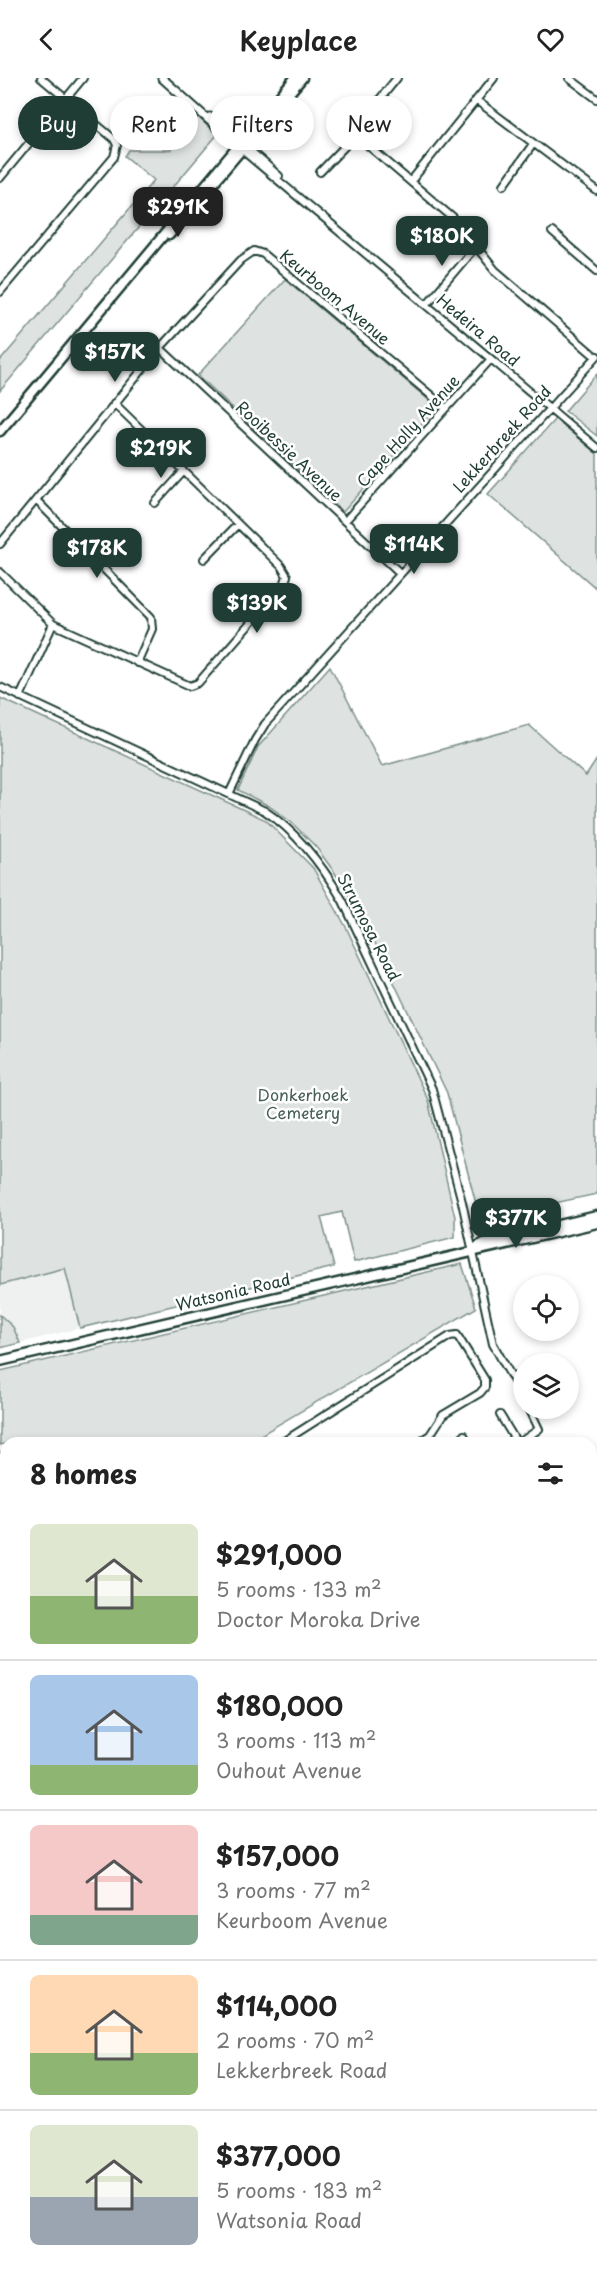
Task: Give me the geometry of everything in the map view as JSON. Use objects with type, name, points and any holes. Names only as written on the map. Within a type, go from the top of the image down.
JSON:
[{"type":"main road","points":[[281,96],[295,78]]},
{"type":"main road","points":[[286,96],[302,78]]},
{"type":"main road","points":[[0,430],[238,150]]},
{"type":"main road","name":"Watsonia Road","points":[[472,1250],[484,1243],[597,1216]]},
{"type":"main road","name":"Watsonia Road","points":[[0,1361],[472,1250],[488,1250],[597,1223]]},
{"type":"street","points":[[41,78],[62,96]]},
{"type":"street","points":[[68,96],[84,78]]},
{"type":"street","points":[[382,96],[397,78]]},
{"type":"street","points":[[411,181],[494,78]]},
{"type":"street","points":[[568,78],[597,99]]},
{"type":"street","name":"Hedeira Road","points":[[164,79],[210,119]]},
{"type":"street","points":[[476,100],[597,191]]},
{"type":"street","points":[[0,292],[116,153],[117,145],[114,138],[98,125]]},
{"type":"street","points":[[504,185],[533,144]]},
{"type":"street","points":[[0,178],[23,150]]},
{"type":"street","name":"Hedeira Road","points":[[246,150],[597,448]]},
{"type":"street","points":[[320,172],[341,150]]},
{"type":"street","points":[[374,150],[453,218],[495,270],[596,356]]},
{"type":"street","points":[[552,232],[597,271]]},
{"type":"street","points":[[427,304],[476,246]]},
{"type":"street","name":"Keurboom Avenue","points":[[0,544],[160,348],[250,253],[260,252],[446,408]]},
{"type":"street","name":"Rooibessie Avenue","points":[[160,348],[400,573]]},
{"type":"street","name":"Lekkerbreek Road","points":[[229,794],[260,731],[596,356]]},
{"type":"street","name":"Cape Holly Avenue","points":[[345,522],[491,359]]},
{"type":"street","points":[[0,572],[53,624],[185,685],[195,685],[284,585],[287,580],[285,571],[114,403]]},
{"type":"street","points":[[155,503],[184,471]]},
{"type":"street","points":[[36,500],[151,618],[152,629],[137,663]]},
{"type":"street","points":[[204,560],[238,524]]},
{"type":"street","points":[[20,697],[53,624]]},
{"type":"street","name":"Strumosa Road","points":[[0,687],[265,811],[278,821],[325,871],[343,901],[432,1089],[493,1344],[513,1379]]},
{"type":"street","points":[[290,1437],[450,1335],[457,1335],[485,1380],[485,1387],[480,1393],[443,1415],[427,1437]]},
{"type":"street","points":[[500,1415],[514,1437]]},
{"type":"street","points":[[528,1437],[539,1430],[534,1419]]},
{"type":"shaded area","points":[[65,1268],[80,1328],[20,1343],[16,1332],[0,1316],[0,1285]]},
{"type":"green space","points":[[198,117],[210,128],[210,143],[0,391],[0,361],[154,180],[125,156],[129,150],[198,150]]},
{"type":"green space","points":[[285,279],[437,407],[343,512],[198,375]]},
{"type":"green space","points":[[597,374],[597,436],[565,411]]},
{"type":"green space","points":[[555,419],[597,454],[597,589],[488,494]]},
{"type":"green space","points":[[330,666],[382,766],[529,725],[586,776],[597,759],[597,1194],[480,1219],[447,1093],[363,918],[316,847],[291,822],[269,806],[238,790],[258,747]]},
{"type":"green space","name":"Donkerhoek Cemetery","points":[[0,698],[266,820],[313,868],[346,927],[428,1100],[455,1217],[455,1237],[354,1262],[342,1212],[321,1217],[334,1267],[80,1328],[65,1268],[0,1285]]},
{"type":"green space","points":[[462,1264],[476,1308],[257,1437],[0,1437],[0,1371]]},
{"type":"green space","points":[[0,1315],[13,1327],[20,1343],[0,1348]]}]
